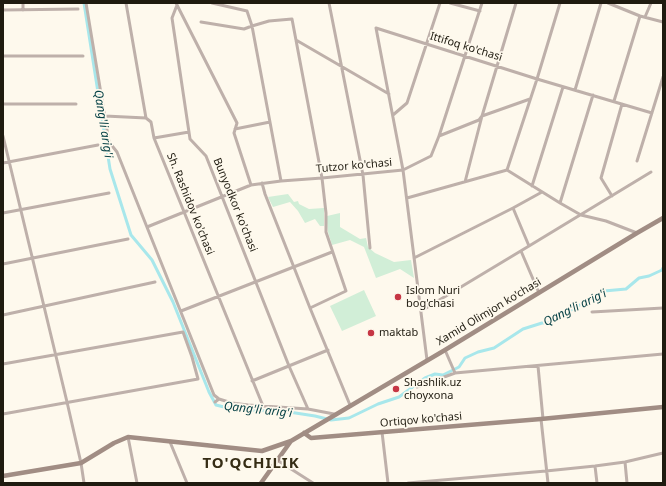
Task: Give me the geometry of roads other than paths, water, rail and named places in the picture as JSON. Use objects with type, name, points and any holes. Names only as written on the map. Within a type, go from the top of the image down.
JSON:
[{"type":"main road","name":"Xamid Olimjon ko'chasi","points":[[304,433],[445,350],[663,218]]},
{"type":"main road","name":"Ortiqov ko'chasi","points":[[304,433],[311,438],[542,419],[663,407]]},
{"type":"main road","points":[[3,476],[81,463],[114,442],[128,437],[262,451],[291,441],[304,433]]},
{"type":"main road","points":[[262,483],[291,441]]},
{"type":"street","points":[[23,3],[23,10]]},
{"type":"street","points":[[86,3],[109,142],[117,152],[214,395],[219,399],[232,403],[308,409],[332,416]]},
{"type":"street","name":"Sh. Rashidov ko'chasi","points":[[126,3],[146,118],[151,122],[154,138],[263,406]]},
{"type":"street","points":[[212,3],[247,11],[252,26],[281,181]]},
{"type":"street","points":[[329,3],[362,175],[370,248]]},
{"type":"street","points":[[393,115],[407,103],[440,3]]},
{"type":"street","points":[[450,3],[480,11]]},
{"type":"street","name":"Tutzor ko'chasi","points":[[147,227],[251,185],[403,170],[431,156],[439,136],[482,3]]},
{"type":"street","points":[[465,182],[482,116],[516,3]]},
{"type":"street","points":[[507,170],[560,3]]},
{"type":"street","points":[[575,90],[601,3]]},
{"type":"street","points":[[608,3],[640,16],[663,22]]},
{"type":"street","points":[[645,17],[651,3]]},
{"type":"street","points":[[177,4],[237,123],[234,133],[251,185]]},
{"type":"street","name":"Bunyodkor ko'chasi","points":[[177,4],[172,18],[190,138],[206,156],[289,366],[308,409]]},
{"type":"street","points":[[3,10],[78,9]]},
{"type":"street","points":[[614,101],[640,16]]},
{"type":"street","points":[[201,22],[244,29],[269,21],[292,19],[322,178],[326,213],[326,232],[346,290],[310,308]]},
{"type":"street","name":"Ittifoq ko'chasi","points":[[389,94],[376,28],[537,79],[652,113]]},
{"type":"street","points":[[296,40],[389,94],[403,170],[427,360]]},
{"type":"street","points":[[3,56],[83,56]]},
{"type":"street","points":[[637,161],[663,77]]},
{"type":"street","points":[[532,186],[563,87]]},
{"type":"street","points":[[560,203],[593,95]]},
{"type":"street","points":[[439,136],[479,120],[482,116],[530,99]]},
{"type":"street","points":[[3,104],[76,104]]},
{"type":"street","points":[[612,196],[601,178],[622,104]]},
{"type":"street","points":[[105,116],[146,118]]},
{"type":"street","points":[[235,129],[270,122]]},
{"type":"street","points":[[154,138],[189,132]]},
{"type":"street","points":[[3,136],[67,402],[84,483]]},
{"type":"street","points":[[3,164],[98,145]]},
{"type":"street","points":[[407,198],[507,170],[581,215],[606,221],[637,233]]},
{"type":"street","points":[[421,311],[651,172]]},
{"type":"street","points":[[262,183],[264,194],[350,405]]},
{"type":"street","points":[[414,258],[542,192]]},
{"type":"street","points":[[3,213],[109,193]]},
{"type":"street","points":[[513,208],[529,246]]},
{"type":"street","points":[[3,264],[128,239]]},
{"type":"street","points":[[521,251],[539,293]]},
{"type":"street","points":[[181,311],[332,252]]},
{"type":"street","points":[[3,315],[155,282]]},
{"type":"street","points":[[592,312],[663,308]]},
{"type":"street","points":[[3,364],[183,332],[198,379],[3,414]]},
{"type":"street","points":[[252,381],[328,350]]},
{"type":"street","points":[[445,350],[454,371]]},
{"type":"street","points":[[417,387],[454,371],[538,366],[663,354]]},
{"type":"street","points":[[538,366],[548,483]]},
{"type":"street","points":[[215,402],[219,399]]},
{"type":"street","points":[[382,432],[388,483]]},
{"type":"street","points":[[128,437],[137,483]]},
{"type":"street","points":[[170,442],[187,483]]},
{"type":"street","points":[[408,483],[595,466],[625,462],[663,453]]},
{"type":"street","points":[[277,460],[313,483]]},
{"type":"street","points":[[625,462],[627,483]]},
{"type":"street","points":[[595,466],[597,483]]},
{"type":"waterway","name":"Qang'li arig'i","points":[[84,3],[110,169],[131,235],[152,260],[173,302],[209,392],[216,405],[232,409],[289,412],[331,420],[349,418],[378,404],[399,397],[425,378],[435,374],[443,375],[459,367],[465,358],[478,352],[494,348],[523,329],[542,323],[549,323],[604,291],[626,289],[639,278],[649,276],[662,270],[663,268]]},
{"type":"place","name":"Islom Nuri bog'chasi","points":[[398,297]]},
{"type":"place","name":"maktab","points":[[371,333]]},
{"type":"place","name":"Shashlik.uz choyxona","points":[[396,389]]},
{"type":"district","name":"TO'QCHILIK","points":[[251,464]]}]
